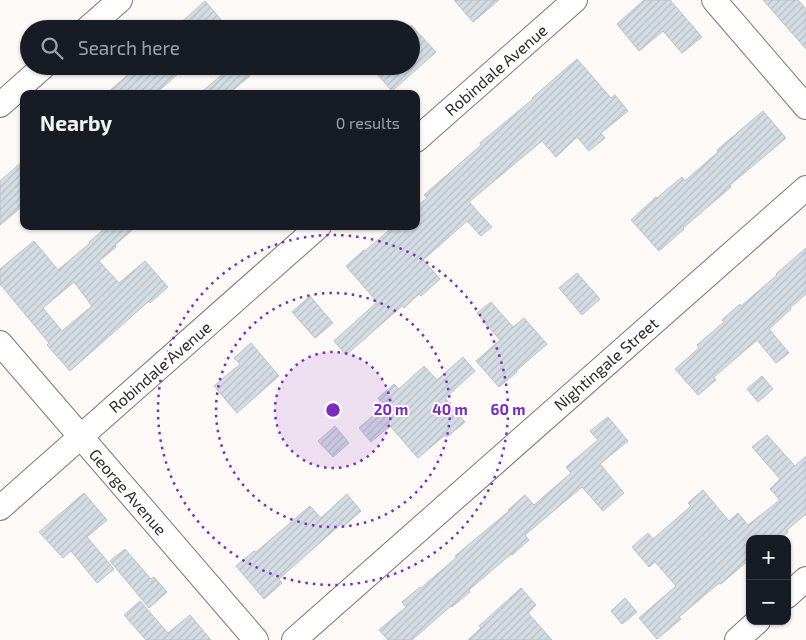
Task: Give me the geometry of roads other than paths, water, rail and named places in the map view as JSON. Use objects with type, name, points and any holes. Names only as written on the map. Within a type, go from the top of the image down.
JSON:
[{"type":"street","points":[[98,20],[120,0]]},
{"type":"street","name":"Robindale Avenue","points":[[420,136],[575,0]]},
{"type":"street","points":[[714,0],[806,107]]},
{"type":"street","points":[[0,105],[34,75]]},
{"type":"street","name":"Nightingale Street","points":[[294,640],[806,188]]},
{"type":"street","name":"Robindale Avenue","points":[[0,508],[314,230]]},
{"type":"street","name":"George Avenue","points":[[0,343],[256,640]]},
{"type":"street","points":[[791,592],[806,579]]},
{"type":"street","points":[[737,640],[754,625]]}]
